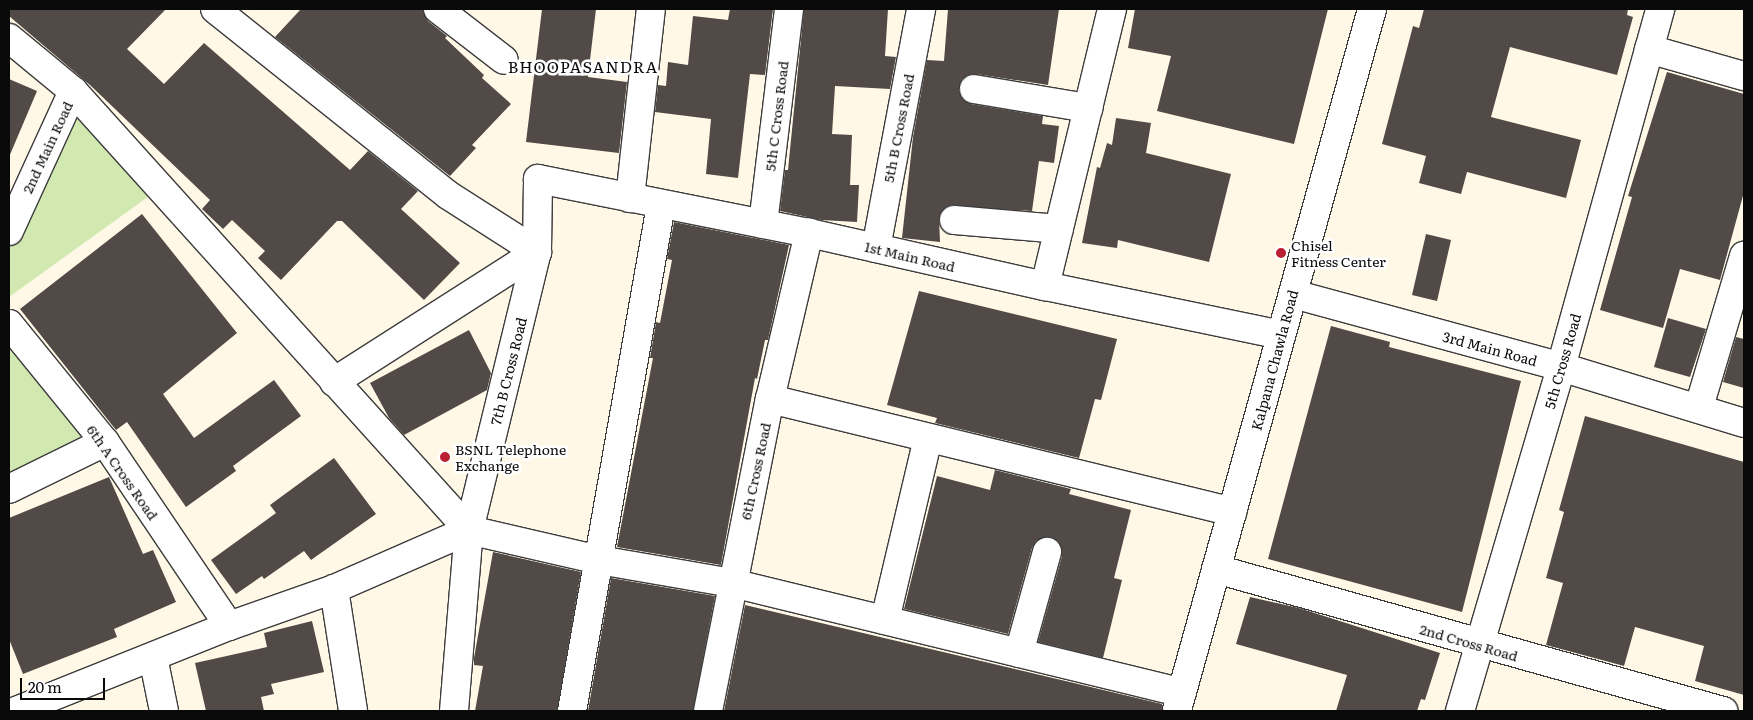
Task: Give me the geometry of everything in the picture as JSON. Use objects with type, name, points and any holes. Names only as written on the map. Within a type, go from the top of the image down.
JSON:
[{"type":"street","points":[[215,9],[448,195],[537,252],[334,382]]},
{"type":"street","points":[[438,9],[504,60]]},
{"type":"street","points":[[630,198],[652,9]]},
{"type":"street","name":"5th C Cross Road","points":[[762,224],[789,9]]},
{"type":"street","name":"5th B Cross Road","points":[[876,248],[921,9]]},
{"type":"street","points":[[1045,286],[1112,9]]},
{"type":"street","name":"Kalpana Chawla Road","points":[[1179,702],[1372,9]]},
{"type":"street","name":"5th Cross Road","points":[[1460,711],[1561,367],[1660,9]]},
{"type":"street","points":[[9,38],[73,91],[469,530],[599,560],[732,583],[885,620],[1019,653],[1179,702]]},
{"type":"street","points":[[1649,49],[1744,76]]},
{"type":"street","points":[[974,89],[1088,108]]},
{"type":"street","name":"2nd Main Road","points":[[9,231],[73,91]]},
{"type":"street","name":"7th B Cross Road","points":[[454,711],[469,530],[537,252],[538,179]]},
{"type":"street","name":"1st Main Road","points":[[538,179],[809,233],[1045,286],[1281,335]]},
{"type":"street","points":[[572,711],[661,205]]},
{"type":"street","points":[[954,220],[1059,229]]},
{"type":"street","name":"6th Cross Road","points":[[708,711],[770,399],[809,233]]},
{"type":"street","points":[[1699,407],[1744,256]]},
{"type":"street","name":"3rd Main Road","points":[[1292,294],[1561,367],[1699,407],[1744,423]]},
{"type":"street","name":"6th A Cross Road","points":[[9,324],[105,442],[229,626]]},
{"type":"street","points":[[770,399],[1232,512]]},
{"type":"street","points":[[885,620],[928,438]]},
{"type":"street","points":[[9,489],[105,442]]},
{"type":"street","points":[[16,711],[229,626],[334,589],[469,530]]},
{"type":"street","points":[[1019,653],[1046,552]]},
{"type":"street","name":"2nd Cross Road","points":[[1216,570],[1479,646],[1723,711]]},
{"type":"street","points":[[334,589],[353,711]]},
{"type":"street","points":[[153,657],[164,711]]},
{"type":"green space","points":[[74,103],[152,194],[9,297],[9,248]]},
{"type":"green space","points":[[9,347],[85,438],[9,475]]},
{"type":"building","points":[[9,9],[166,9],[127,49],[164,84],[204,43],[350,170],[368,151],[418,191],[401,209],[460,263],[424,300],[342,221],[337,221],[281,280],[258,258],[265,251],[232,220],[223,229],[202,209],[210,200],[90,85],[9,16]]},
{"type":"building","points":[[301,9],[423,9],[428,21],[447,36],[445,38],[484,75],[482,78],[511,104],[472,145],[476,148],[450,176],[275,37]]},
{"type":"building","points":[[542,9],[596,9],[588,77],[627,82],[619,153],[526,142]]},
{"type":"building","points":[[730,9],[773,9],[765,75],[750,74],[738,178],[706,174],[711,119],[655,112],[658,85],[666,86],[668,62],[688,65],[693,16],[728,20]]},
{"type":"building","points":[[804,9],[888,9],[885,56],[896,57],[890,89],[835,86],[832,134],[852,135],[850,185],[859,185],[857,222],[821,220],[780,211],[785,170],[788,170]]},
{"type":"building","points":[[948,9],[1059,9],[1048,85],[976,74],[962,79],[959,87],[960,95],[971,104],[1043,116],[1042,124],[1059,126],[1054,163],[1039,161],[1032,211],[948,206],[939,218],[940,242],[902,238],[913,137],[927,60],[944,61]]},
{"type":"building","points":[[1135,9],[1328,9],[1294,144],[1157,111],[1171,56],[1128,48]]},
{"type":"building","points":[[1424,9],[1628,9],[1627,15],[1633,17],[1617,75],[1510,47],[1491,117],[1581,140],[1566,198],[1467,172],[1461,194],[1419,183],[1426,156],[1382,144],[1413,26],[1419,28]]},
{"type":"building","points":[[1667,72],[1744,94],[1744,192],[1720,280],[1680,269],[1663,328],[1600,310],[1632,197],[1628,196]]},
{"type":"building","points":[[9,79],[37,91],[9,157]]},
{"type":"building","points":[[1116,118],[1151,123],[1146,153],[1231,174],[1209,262],[1118,240],[1117,248],[1082,243],[1097,167],[1100,168],[1107,143],[1112,145]]},
{"type":"building","points":[[142,214],[237,333],[163,394],[194,438],[274,380],[301,416],[233,466],[236,471],[186,507],[127,422],[116,430],[20,309]]},
{"type":"building","points":[[674,222],[789,245],[768,340],[765,340],[757,379],[755,378],[721,565],[617,547],[653,358],[650,358],[656,322],[660,323],[672,260],[667,259]]},
{"type":"building","points":[[1426,234],[1451,240],[1437,301],[1412,295]]},
{"type":"building","points":[[919,291],[1117,339],[1101,400],[1095,399],[1079,458],[935,423],[937,418],[887,405]]},
{"type":"building","points":[[1668,318],[1706,329],[1690,377],[1654,367]]},
{"type":"building","points":[[1331,326],[1390,342],[1389,347],[1521,381],[1462,612],[1268,559]]},
{"type":"building","points":[[469,330],[491,373],[487,390],[404,435],[389,418],[370,383]]},
{"type":"building","points":[[1736,337],[1744,339],[1744,388],[1723,382]]},
{"type":"building","points":[[1585,416],[1744,462],[1744,695],[1695,681],[1704,646],[1635,627],[1624,666],[1546,645],[1563,583],[1546,578],[1564,512],[1559,510]]},
{"type":"building","points":[[334,458],[376,514],[311,560],[304,551],[264,579],[262,576],[236,594],[211,560],[276,513],[270,505]]},
{"type":"building","points":[[995,470],[1071,489],[1069,494],[1131,510],[1114,578],[1122,580],[1103,658],[1038,642],[1062,556],[1058,541],[1051,537],[1036,541],[1032,548],[1008,634],[904,609],[937,476],[990,490]]},
{"type":"building","points":[[109,477],[143,554],[153,550],[176,602],[114,629],[117,637],[23,674],[9,639],[9,518]]},
{"type":"building","points":[[493,552],[581,572],[557,711],[475,711],[483,666],[474,665],[474,658]]},
{"type":"building","points":[[611,578],[715,596],[693,711],[588,711]]},
{"type":"building","points":[[1250,597],[1299,608],[1440,653],[1425,700],[1421,699],[1417,711],[1336,711],[1347,675],[1236,644]]},
{"type":"building","points":[[745,605],[1162,704],[1162,711],[724,711]]},
{"type":"building","points":[[312,621],[324,672],[271,684],[274,694],[261,697],[264,711],[206,711],[195,663],[267,647],[264,633]]},
{"type":"place","name":"Chisel Fitness Center","points":[[1281,253]]},
{"type":"place","name":"BSNL Telephone Exchange","points":[[445,457]]},
{"type":"district","name":"BHOOPASANDRA","points":[[583,66]]}]
